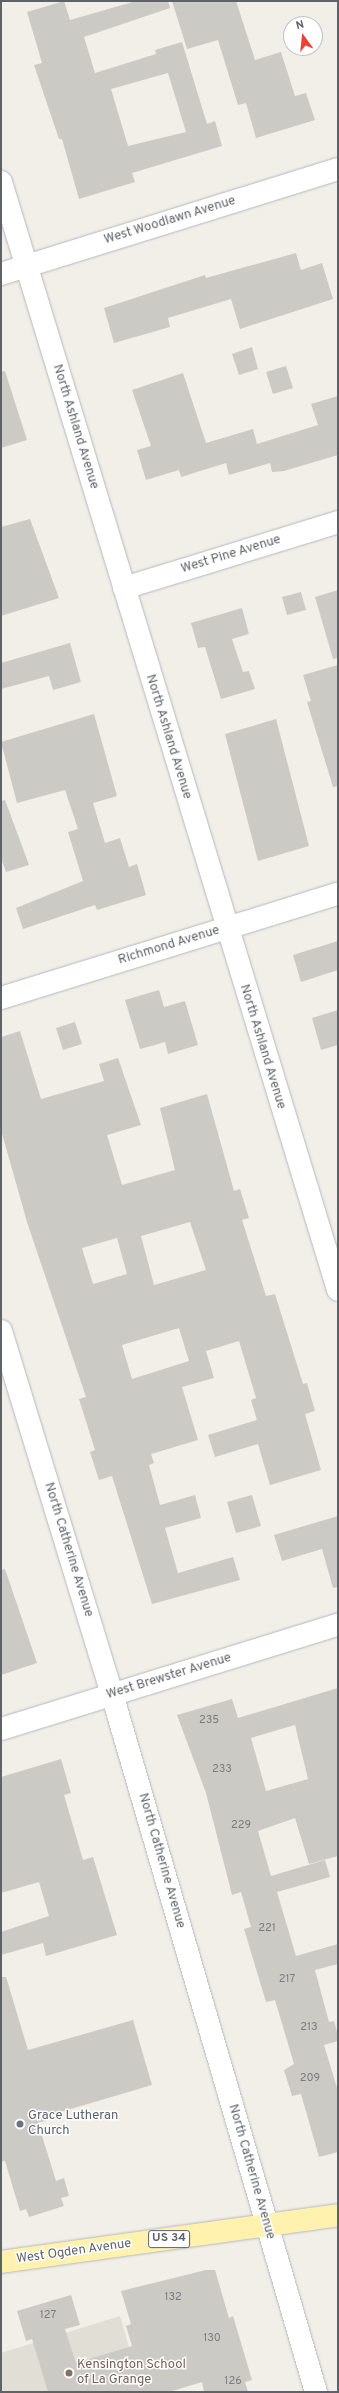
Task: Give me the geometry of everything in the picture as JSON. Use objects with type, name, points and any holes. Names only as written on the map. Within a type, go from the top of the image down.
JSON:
[{"type":"main road","name":"West Ogden Avenue","points":[[1,2262],[338,2215]]},
{"type":"street","name":"West Woodlawn Avenue","points":[[1,274],[338,169]]},
{"type":"street","name":"North Ashland Avenue","points":[[1,182],[124,588],[225,929],[334,1259],[338,1290]]},
{"type":"street","name":"West Pine Avenue","points":[[124,588],[338,522]]},
{"type":"street","name":"Richmond Avenue","points":[[1,998],[338,894]]},
{"type":"street","name":"North Catherine Avenue","points":[[1,1331],[112,1694],[316,2392]]},
{"type":"street","name":"West Brewster Avenue","points":[[1,1729],[338,1625]]},
{"type":"shaded area","name":"Kensington School of La Grange","points":[[120,2316],[142,2392],[1,2392],[1,2353]]},
{"type":"building","points":[[64,1],[70,20],[136,1],[168,1],[170,8],[84,37],[95,73],[156,54],[155,50],[182,42],[207,124],[215,121],[222,146],[132,173],[135,182],[79,199],[62,139],[59,139],[34,65],[42,63],[27,12]],"holes":[[[168,73],[186,132],[128,146],[111,89]]]},
{"type":"building","points":[[172,1],[236,1],[255,60],[281,52],[295,96],[306,93],[315,120],[256,138],[246,103],[238,105],[218,40],[187,49]]},
{"type":"building","points":[[296,253],[301,270],[322,263],[333,299],[240,329],[231,299],[168,318],[170,327],[114,343],[104,308],[205,275],[206,278]]},
{"type":"building","points":[[252,347],[258,369],[239,375],[232,354]]},
{"type":"building","points":[[286,366],[293,388],[273,394],[266,372]]},
{"type":"building","points":[[5,371],[27,440],[1,448],[1,372]]},
{"type":"building","points":[[183,373],[206,443],[253,429],[257,444],[318,425],[311,404],[338,396],[338,455],[284,471],[272,472],[270,463],[229,475],[226,463],[181,477],[179,470],[146,480],[137,450],[151,446],[132,390]]},
{"type":"building","points":[[30,519],[59,598],[1,616],[1,527]]},
{"type":"building","points":[[338,590],[338,658],[333,659],[315,597]]},
{"type":"building","points":[[301,592],[306,610],[287,615],[282,597]]},
{"type":"building","points":[[242,608],[249,634],[232,639],[243,672],[249,671],[255,689],[221,699],[205,647],[198,648],[191,623]]},
{"type":"building","points":[[70,643],[81,682],[53,690],[49,676],[1,689],[1,663]]},
{"type":"building","points":[[338,665],[338,786],[333,787],[307,702],[311,701],[303,675]]},
{"type":"building","points":[[94,714],[117,796],[93,803],[105,843],[120,838],[129,867],[137,864],[146,895],[97,910],[95,905],[23,929],[16,908],[83,881],[68,832],[78,829],[65,790],[17,803],[1,742]]},
{"type":"building","points":[[276,719],[309,846],[258,861],[225,734]]},
{"type":"building","points":[[5,800],[29,865],[6,872],[1,858],[1,801]]},
{"type":"building","points":[[338,941],[338,970],[301,982],[293,955]]},
{"type":"building","points":[[159,990],[164,1007],[185,1001],[198,1045],[168,1054],[165,1042],[140,1049],[125,1000]]},
{"type":"building","points":[[338,1010],[338,1045],[321,1050],[312,1018]]},
{"type":"building","points":[[75,1022],[82,1044],[63,1050],[56,1028]]},
{"type":"building","points":[[20,1031],[41,1099],[104,1081],[99,1064],[118,1058],[141,1125],[107,1135],[122,1185],[175,1170],[160,1108],[207,1094],[234,1191],[240,1189],[249,1218],[242,1220],[266,1296],[275,1294],[303,1384],[307,1383],[315,1411],[305,1414],[321,1470],[270,1485],[258,1444],[215,1457],[208,1435],[257,1420],[251,1400],[256,1398],[239,1341],[206,1351],[214,1378],[182,1387],[198,1440],[151,1454],[154,1463],[149,1465],[160,1505],[195,1495],[201,1518],[165,1528],[178,1573],[233,1557],[240,1580],[152,1604],[112,1476],[99,1480],[90,1452],[95,1450],[79,1399],[86,1397],[27,1222],[1,1130],[1,1037]],"holes":[[[190,1222],[206,1270],[154,1285],[141,1236]],[[117,1238],[127,1274],[93,1284],[82,1248]],[[179,1328],[189,1361],[132,1379],[122,1345]]]},
{"type":"building","points":[[252,1495],[261,1526],[236,1533],[227,1502]]},
{"type":"building","points":[[338,1516],[338,1587],[333,1588],[322,1549],[282,1561],[274,1535]]},
{"type":"building","points":[[5,1569],[37,1663],[1,1675],[1,1570]]},
{"type":"building","points":[[338,1688],[338,1856],[309,1864],[295,1818],[258,1831],[271,1876],[325,1860],[330,1877],[277,1892],[296,1956],[338,1944],[338,1964],[315,1970],[329,2022],[334,2021],[338,2035],[338,2041],[324,2045],[338,2091],[338,2152],[319,2157],[301,2094],[292,2096],[284,2070],[294,2064],[275,2000],[266,2002],[244,1929],[251,1927],[241,1892],[232,1895],[206,1793],[177,1715],[232,1699],[238,1718]],"holes":[[[295,1725],[308,1779],[266,1791],[251,1738]]]},
{"type":"building","points":[[61,1759],[71,1793],[64,1795],[83,1860],[93,1857],[117,1935],[46,1956],[43,1943],[1,1955],[1,1932],[49,1916],[39,1882],[1,1893],[1,1777]]},
{"type":"building","points":[[1,1977],[6,1977],[28,2050],[133,2020],[152,2085],[47,2116],[48,2120],[38,2123],[56,2181],[64,2178],[69,2196],[61,2198],[64,2206],[29,2217],[26,2209],[20,2211],[5,2161],[1,2162]]},
{"type":"building","points":[[206,2270],[215,2270],[229,2318],[233,2316],[252,2380],[245,2382],[248,2392],[204,2392],[202,2382],[169,2392],[48,2392],[32,2339],[26,2341],[17,2311],[71,2295],[80,2325],[65,2329],[76,2363],[132,2346],[126,2326],[131,2324],[121,2291]]},
{"type":"place","name":"Grace Lutheran Church","points":[[20,2124]]},
{"type":"place","name":"Kensington School of La Grange","points":[[69,2373]]}]
